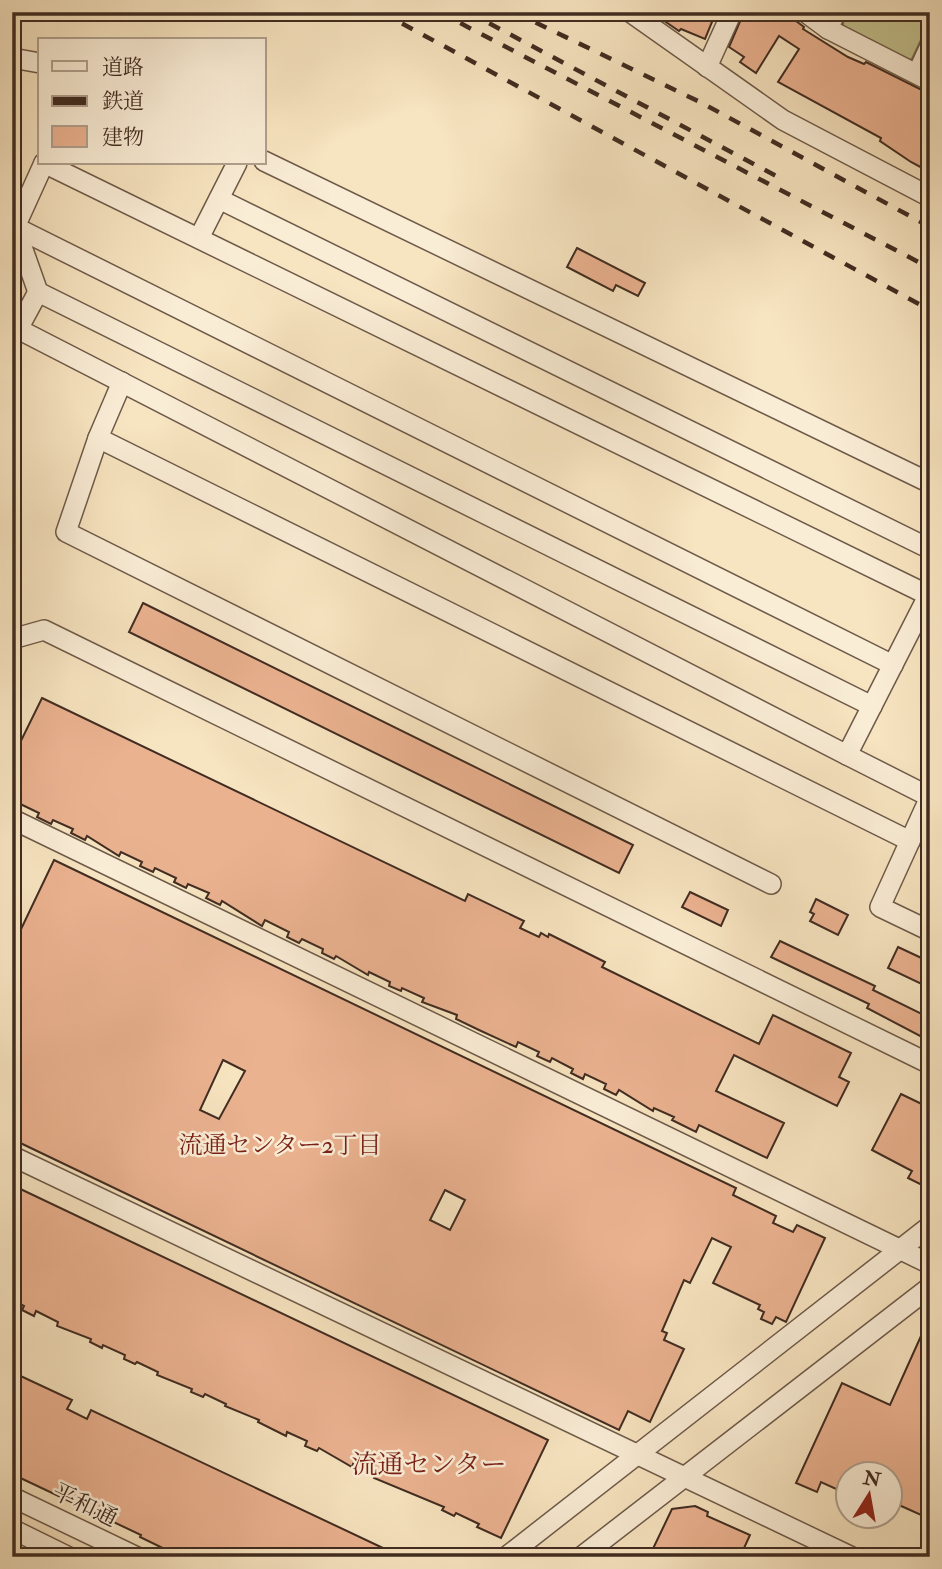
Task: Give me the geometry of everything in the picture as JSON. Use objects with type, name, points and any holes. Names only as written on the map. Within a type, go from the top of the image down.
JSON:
[{"type":"street","points":[[630,12],[783,120],[930,197]]},
{"type":"street","points":[[707,67],[732,12]]},
{"type":"street","points":[[805,12],[832,20],[923,78],[930,46]]},
{"type":"street","points":[[12,58],[38,63]]},
{"type":"street","points":[[266,162],[930,483]]},
{"type":"street","points":[[44,164],[15,227],[38,292],[872,706]]},
{"type":"street","points":[[46,164],[929,593],[847,755]]},
{"type":"street","points":[[199,239],[236,164]]},
{"type":"street","points":[[219,199],[930,549]]},
{"type":"street","points":[[15,227],[893,665]]},
{"type":"street","points":[[38,292],[18,329],[930,797],[880,907],[930,931]]},
{"type":"street","points":[[122,382],[98,438],[66,532],[771,884]]},
{"type":"street","points":[[98,438],[910,841]]},
{"type":"street","points":[[12,639],[44,630],[930,1064]]},
{"type":"street","points":[[12,819],[930,1264]]},
{"type":"street","points":[[12,1156],[852,1557]]},
{"type":"street","points":[[506,1557],[930,1226]]},
{"type":"street","points":[[581,1557],[930,1287]]},
{"type":"street","name":"平和通","points":[[12,1497],[137,1557]]},
{"type":"street","points":[[12,1529],[69,1557]]},
{"type":"shaded area","points":[[844,12],[930,12],[930,21],[912,59],[906,61],[843,26]]},
{"type":"building","points":[[668,12],[701,12],[714,17],[705,39],[681,29],[679,31],[663,20]]},
{"type":"building","points":[[744,12],[784,12],[804,27],[803,29],[848,57],[864,64],[866,62],[930,94],[930,168],[925,166],[924,169],[911,162],[880,141],[881,138],[778,82],[799,49],[779,36],[756,73],[740,62],[744,57],[729,47]]},
{"type":"building","points":[[577,248],[645,283],[638,296],[616,285],[613,291],[567,267]]},
{"type":"building","points":[[143,603],[633,845],[619,873],[129,632]]},
{"type":"building","points":[[42,698],[465,901],[468,894],[524,921],[520,928],[539,937],[541,933],[548,937],[549,934],[605,962],[602,967],[759,1044],[773,1015],[851,1053],[839,1077],[849,1082],[837,1106],[734,1055],[716,1091],[784,1123],[767,1158],[699,1125],[696,1132],[672,1120],[674,1117],[654,1108],[653,1111],[619,1090],[616,1095],[604,1089],[606,1084],[585,1074],[583,1079],[571,1073],[573,1069],[552,1058],[550,1062],[537,1056],[539,1052],[518,1042],[516,1047],[479,1030],[456,1019],[457,1015],[422,1002],[424,998],[402,988],[401,991],[389,986],[390,982],[369,972],[368,975],[336,956],[334,959],[322,953],[323,949],[302,939],[299,943],[287,937],[289,932],[265,920],[262,926],[222,901],[220,905],[206,898],[209,893],[188,884],[186,888],[174,882],[176,878],[155,868],[153,872],[140,866],[142,862],[121,852],[119,856],[87,836],[85,840],[71,833],[73,829],[53,820],[51,824],[37,817],[39,813],[12,800],[12,759]]},
{"type":"building","points":[[54,860],[736,1188],[733,1195],[776,1216],[773,1223],[793,1232],[797,1225],[825,1238],[786,1322],[776,1317],[772,1324],[761,1319],[764,1312],[758,1309],[760,1305],[713,1283],[731,1247],[712,1238],[690,1283],[684,1280],[662,1331],[667,1333],[664,1340],[684,1349],[650,1422],[628,1411],[619,1430],[12,1139],[12,948]],"holes":[[[223,1060],[245,1071],[219,1119],[200,1110]],[[445,1190],[465,1200],[450,1230],[430,1220]]]},
{"type":"building","points":[[690,892],[728,910],[721,926],[682,907]]},
{"type":"building","points":[[816,899],[848,915],[838,935],[810,921],[814,914],[810,912]]},
{"type":"building","points":[[780,941],[875,986],[873,990],[930,1018],[924,1038],[867,1008],[869,1004],[771,957]]},
{"type":"building","points":[[898,947],[930,962],[930,988],[888,968]]},
{"type":"building","points":[[901,1094],[930,1108],[930,1179],[926,1187],[908,1178],[912,1171],[872,1150]]},
{"type":"building","points":[[12,1185],[548,1440],[501,1538],[477,1527],[479,1524],[456,1513],[454,1516],[442,1510],[444,1507],[374,1478],[375,1475],[353,1464],[352,1467],[319,1448],[317,1451],[305,1446],[307,1441],[287,1432],[286,1436],[205,1394],[203,1397],[191,1392],[192,1389],[157,1375],[158,1372],[124,1359],[125,1355],[103,1345],[102,1348],[90,1342],[91,1339],[57,1326],[58,1322],[36,1311],[34,1316],[22,1310],[24,1306],[12,1300]]},
{"type":"building","points":[[930,1316],[930,1519],[904,1507],[904,1460],[834,1460],[834,1488],[821,1482],[817,1492],[796,1483],[842,1383],[890,1405]]},
{"type":"building","points":[[12,1372],[72,1400],[67,1409],[87,1419],[91,1410],[402,1557],[181,1557],[140,1537],[141,1535],[12,1474]]},
{"type":"building","points":[[695,1506],[708,1512],[707,1516],[750,1535],[740,1557],[649,1557],[672,1509]]},
{"type":"railway","points":[[381,12],[930,310]]},
{"type":"railway","points":[[439,12],[930,268]]},
{"type":"railway","points":[[468,12],[780,178]]},
{"type":"railway","points":[[514,12],[702,103],[930,227]]},
{"type":"district","name":"流通センター2丁目","points":[[280,1145]]},
{"type":"district","name":"流通センター","points":[[429,1465]]}]
